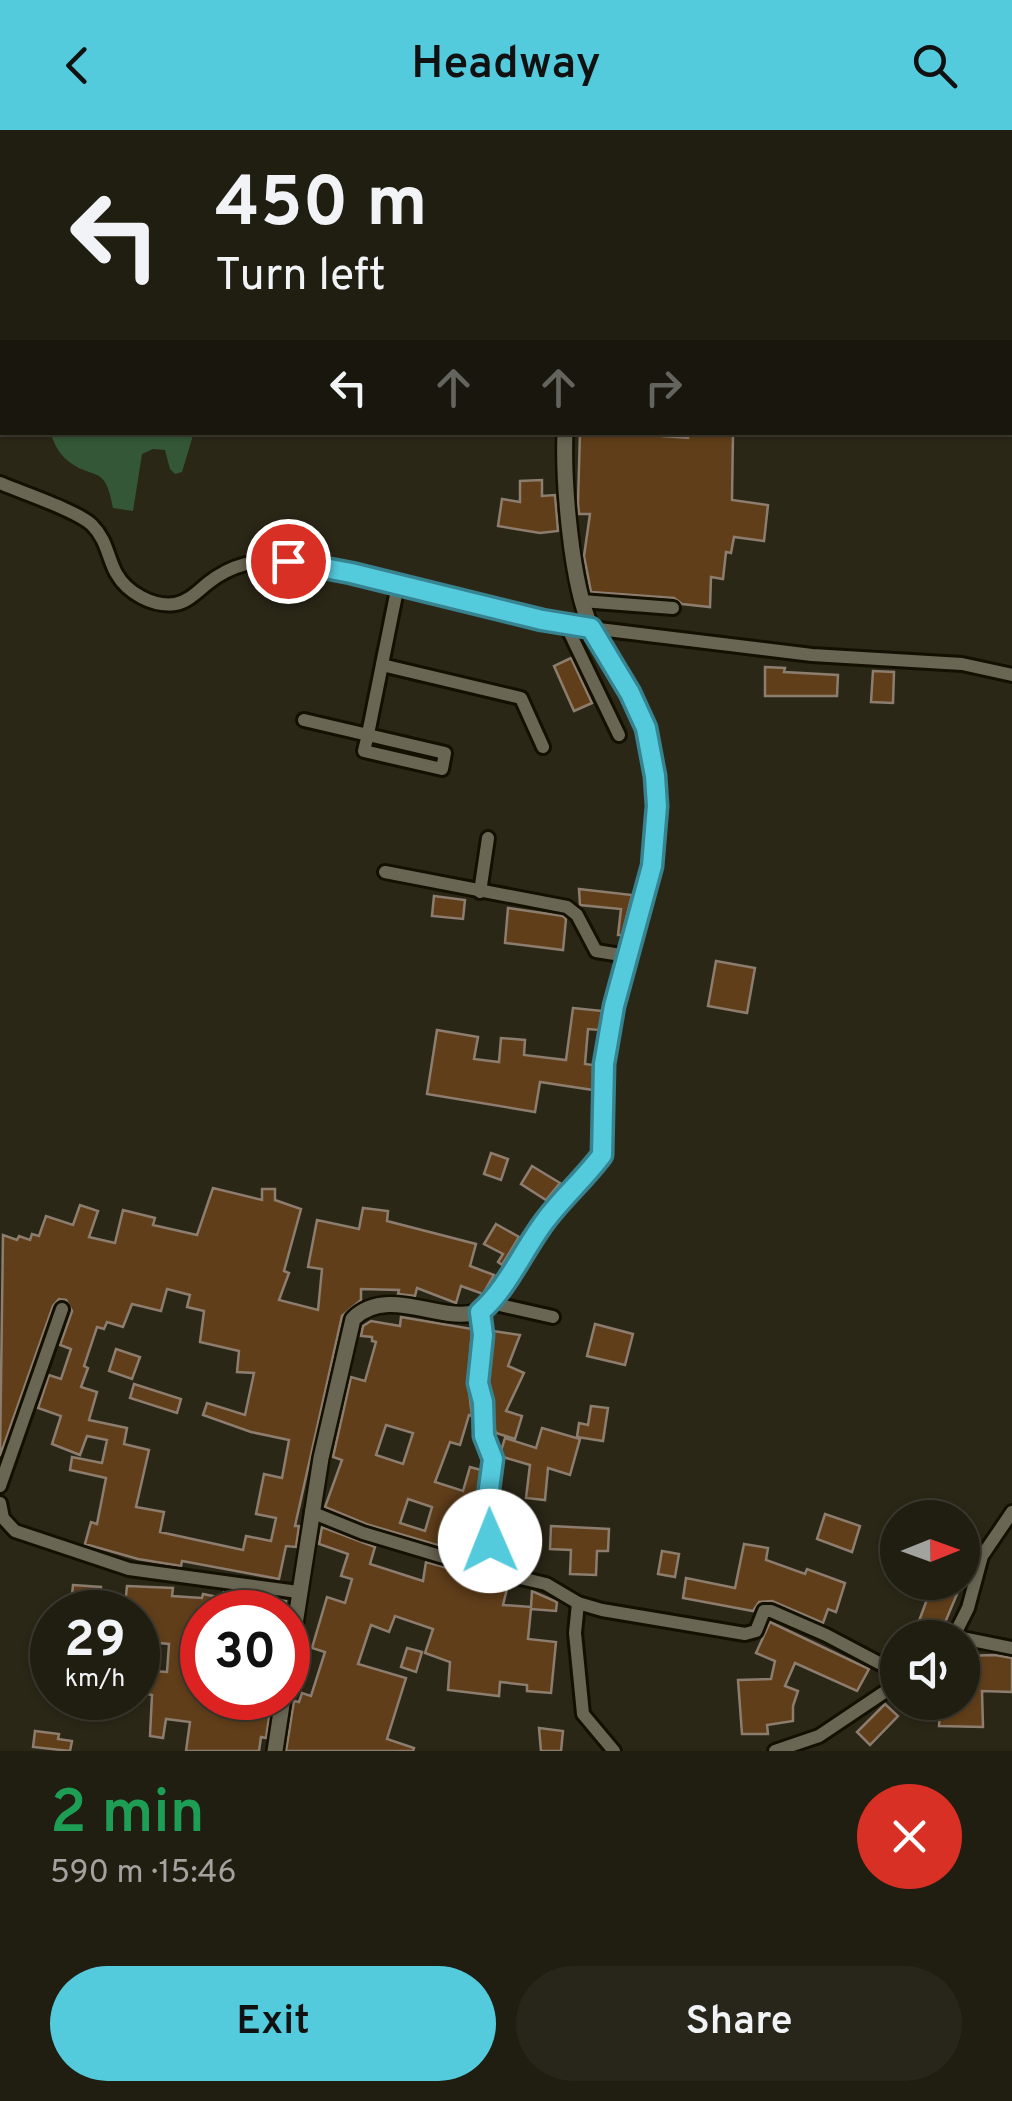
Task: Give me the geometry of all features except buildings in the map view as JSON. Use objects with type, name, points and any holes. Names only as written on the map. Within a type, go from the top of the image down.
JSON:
[{"type":"street","points":[[487,1570],[490,1541],[485,1518],[493,1459],[484,1436],[478,1383],[485,1307],[546,1219],[602,1155],[604,1064],[614,1006],[652,866],[657,806],[646,728],[591,628],[582,601],[566,492],[566,435]]},
{"type":"street","points":[[0,483],[90,522],[108,546],[116,574],[133,592],[152,603],[176,604],[232,568],[257,559],[288,561],[566,625],[812,655],[962,664],[1012,675]]},
{"type":"street","points":[[304,720],[368,734],[446,754],[442,769],[364,751],[368,734],[398,585]]},
{"type":"street","points":[[582,601],[673,608]]},
{"type":"street","points":[[566,625],[619,734]]},
{"type":"street","points":[[382,665],[521,698],[543,747]]},
{"type":"street","points":[[480,892],[488,838]]},
{"type":"street","points":[[385,872],[567,907],[584,926],[596,951],[627,956]]},
{"type":"street","points":[[298,1590],[353,1319],[374,1304],[457,1314],[485,1307],[552,1317]]},
{"type":"street","points":[[0,1486],[62,1309]]},
{"type":"street","points":[[0,1503],[3,1518],[15,1531],[129,1569],[283,1590]]},
{"type":"street","points":[[312,1512],[363,1532],[546,1584],[578,1603],[622,1616],[752,1634],[764,1611],[771,1611],[880,1663]]},
{"type":"street","points":[[963,1620],[982,1556],[1012,1512]]},
{"type":"street","points":[[578,1603],[575,1633],[583,1714],[614,1751]]},
{"type":"street","points":[[980,1642],[1012,1648]]},
{"type":"street","points":[[775,1751],[819,1736],[880,1695]]},
{"type":"street","points":[[275,1751],[280,1720]]},
{"type":"green space","points":[[51,435],[193,435],[182,472],[175,474],[170,469],[165,450],[153,449],[142,454],[133,511],[113,508],[102,478],[76,466],[59,451]]},
{"type":"route","points":[[288,561],[591,628],[646,728],[657,806],[652,866],[614,1006],[604,1064],[602,1155],[570,1188],[523,1250],[491,1302],[480,1312],[483,1335],[478,1383],[484,1436],[493,1459],[485,1518],[490,1541]]}]
